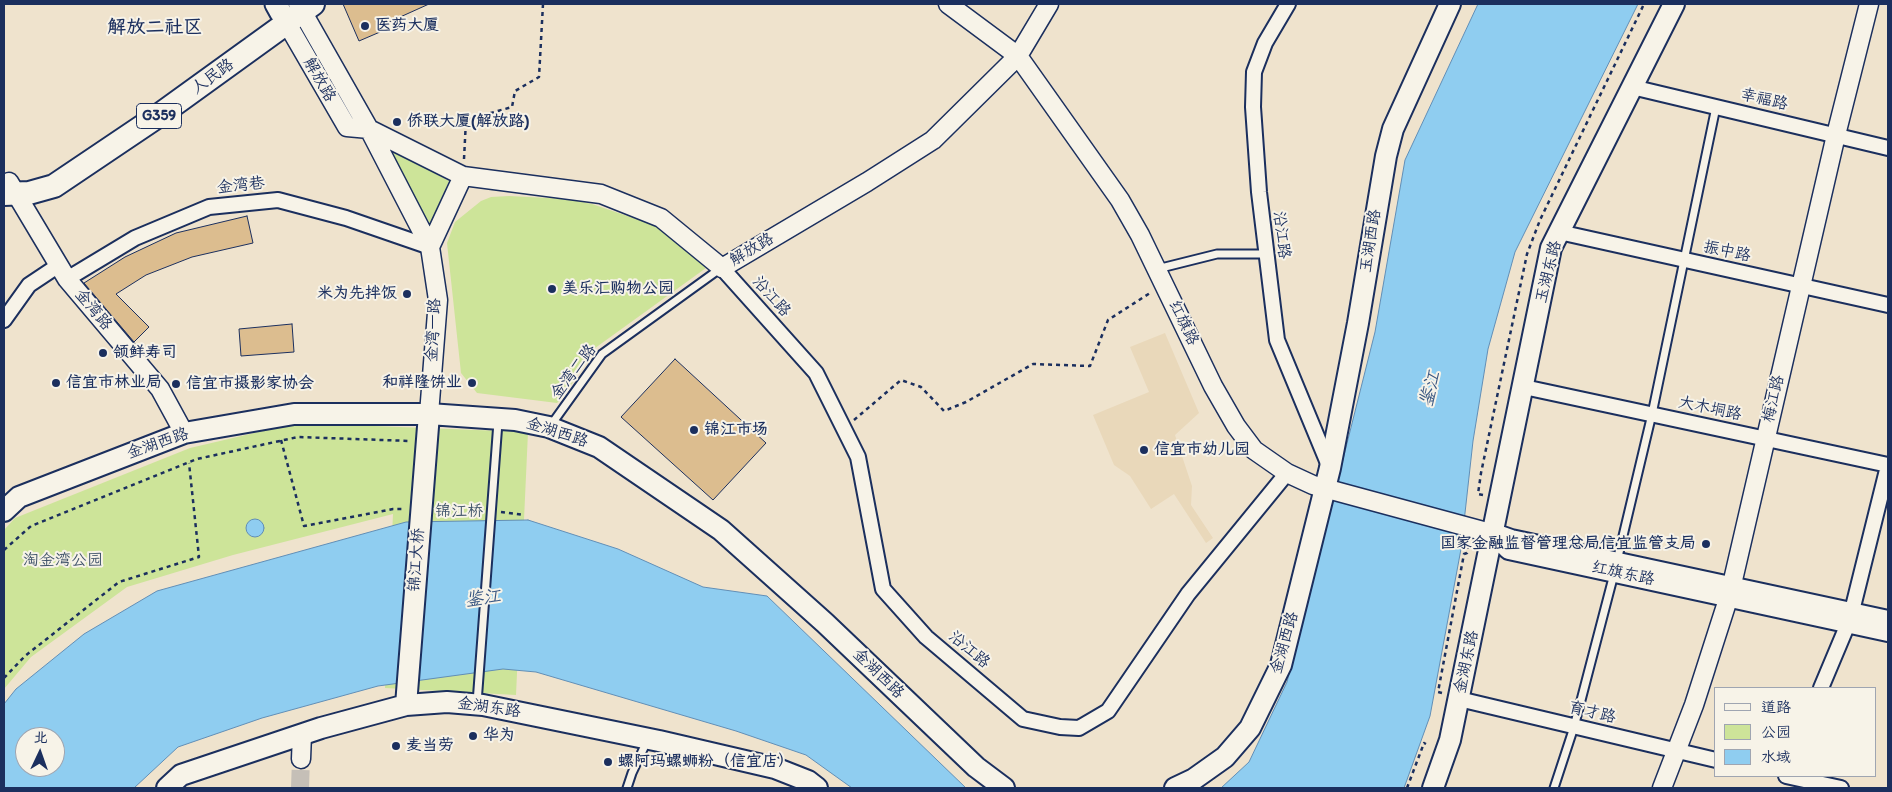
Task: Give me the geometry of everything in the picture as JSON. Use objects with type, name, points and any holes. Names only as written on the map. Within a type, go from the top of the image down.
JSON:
[{"type":"highway","name":"人民路","points":[[8,188],[54,186],[158,116],[293,9]]},
{"type":"main road","name":"玉湖西路","points":[[1325,489],[1358,323],[1388,147],[1393,128],[1416,74],[1450,4]]},
{"type":"main road","name":"玉湖东路","points":[[1494,534],[1551,248],[1674,4]]},
{"type":"main road","name":"金湖西路","points":[[4,511],[19,497],[184,433],[294,414],[429,414],[499,419],[549,428],[599,447],[721,530],[825,623],[976,767],[1004,788]]},
{"type":"main road","name":"锦江大桥","points":[[406,706],[429,414]]},
{"type":"main road","name":"金湖西路","points":[[1176,788],[1194,779],[1225,757],[1250,728],[1281,665],[1325,489]]},
{"type":"main road","name":"红旗东路","points":[[1494,534],[1616,567],[1850,618],[1888,630]]},
{"type":"main road","name":"金湖东路","points":[[1432,788],[1450,740],[1451,696],[1494,534]]},
{"type":"main road","name":"红旗东路","points":[[1850,618],[1888,621]]},
{"type":"main road","name":"金湖东路","points":[[167,788],[181,775],[302,734],[406,706],[447,702],[476,705],[648,738],[775,768],[808,781],[817,788]]},
{"type":"street","name":"红旗路","points":[[948,4],[1018,56],[1120,200],[1160,276],[1213,386],[1236,426],[1254,450],[1287,473],[1325,489],[1494,534]]},
{"type":"street","name":"解放路","points":[[293,9],[347,127],[369,129],[463,176],[601,194],[661,218],[722,268],[867,182],[933,140],[1018,56],[1049,4]]},
{"type":"street","name":"沿江路","points":[[1288,4],[1266,43],[1254,72],[1252,107],[1258,192],[1277,340],[1330,468]]},
{"type":"street","name":"梅江路","points":[[1662,788],[1678,752],[1730,592],[1836,135],[1869,4]]},
{"type":"street","name":"幸福路","points":[[1632,87],[1888,148]]},
{"type":"street","points":[[369,129],[430,247]]},
{"type":"street","points":[[430,247],[463,176]]},
{"type":"street","name":"金湾路","points":[[8,188],[63,272],[160,389],[184,433]]},
{"type":"street","name":"金湾巷","points":[[4,320],[29,285],[63,272],[135,238],[209,207],[278,200],[346,218],[430,247]]},
{"type":"street","name":"振中路","points":[[1559,232],[1888,305]]},
{"type":"street","name":"金湾一路","points":[[429,414],[438,300],[430,247]]},
{"type":"street","name":"沿江路","points":[[722,268],[816,373],[858,457],[883,589],[926,637],[1023,719],[1060,727],[1079,728],[1108,711],[1188,594],[1287,473]]},
{"type":"street","name":"大木垌路","points":[[1524,387],[1888,465]]},
{"type":"street","points":[[1821,687],[1850,618],[1888,465]]},
{"type":"street","name":"育才路","points":[[1451,696],[1714,760]]},
{"type":"street","points":[[301,759],[302,734]]},
{"type":"street","points":[[1791,777],[1841,788]]},
{"type":"lane","points":[[1554,788],[1574,727],[1616,567],[1652,414],[1716,107]]},
{"type":"lane","points":[[1160,276],[1217,254],[1266,254]]},
{"type":"lane","name":"金湾二路","points":[[549,428],[602,354],[722,268]]},
{"type":"lane","points":[[476,705],[499,419]]},
{"type":"lane","points":[[627,788],[648,738]]},
{"type":"path","points":[[463,176],[466,120],[512,106],[515,91],[539,77],[543,4]]},
{"type":"path","points":[[844,429],[901,380],[921,387],[944,411],[966,402],[1034,364],[1090,366],[1108,320],[1160,276]]},
{"type":"path","points":[[4,550],[31,526],[189,463],[298,437],[414,441]]},
{"type":"path","points":[[281,440],[304,526],[393,509],[408,509]]},
{"type":"path","points":[[4,678],[25,656],[119,582],[200,557],[189,463]]},
{"type":"path","points":[[491,511],[524,515]]},
{"type":"path","points":[[1451,696],[1438,692],[1464,554],[1466,554],[1469,543]]},
{"type":"path","points":[[1407,788],[1424,743],[1426,744]]},
{"type":"shaded area","name":"信宜市幼儿园","points":[[1165,333],[1199,413],[1175,435],[1192,486],[1191,505],[1213,538],[1206,543],[1174,494],[1151,509],[1130,476],[1114,465],[1093,415],[1149,392],[1130,347]]},
{"type":"green space","points":[[383,145],[449,181],[430,224]]},
{"type":"green space","points":[[491,197],[568,199],[592,204],[660,227],[706,268],[591,351],[565,395],[557,403],[477,393],[461,373],[447,243],[455,222],[481,201]]},
{"type":"green space","points":[[297,423],[528,432],[516,695],[385,688],[393,514],[233,555],[127,587],[31,657],[4,689],[4,530],[15,518],[190,448]]},
{"type":"water","name":"鉴江","points":[[1478,4],[1638,4],[1515,252],[1488,349],[1473,441],[1461,549],[1430,716],[1404,788],[1221,788],[1249,762],[1287,682],[1375,332],[1405,160]]},
{"type":"water","points":[[251,519],[259,519],[264,524],[262,535],[251,537],[246,532],[246,524]]},
{"type":"water","name":"鉴江","points":[[528,520],[618,549],[703,587],[767,596],[966,788],[852,788],[806,755],[736,731],[536,672],[503,669],[378,686],[262,718],[178,747],[134,788],[4,788],[4,704],[16,689],[84,634],[157,591],[406,522]]},
{"type":"building","name":"医药大厦","points":[[343,4],[429,4],[378,27],[380,32],[359,41]]},
{"type":"building","points":[[247,216],[253,243],[192,257],[146,275],[116,294],[149,327],[134,342],[84,283],[125,257],[176,233]]},
{"type":"building","points":[[292,324],[294,352],[241,356],[239,329]]},
{"type":"building","name":"锦江市场","points":[[675,359],[766,443],[713,500],[621,417]]},
{"type":"tunnel","points":[[300,788],[301,759]]},
{"type":"place","name":"医药大厦","points":[[365,26]]},
{"type":"place","name":"侨联大厦(解放路)","points":[[397,122]]},
{"type":"place","name":"美乐汇购物公园","points":[[552,289]]},
{"type":"place","name":"米为先拌饭","points":[[407,294]]},
{"type":"place","name":"领鲜寿司","points":[[103,353]]},
{"type":"place","name":"信宜市林业局","points":[[56,383]]},
{"type":"place","name":"和祥隆饼业","points":[[472,383]]},
{"type":"place","name":"信宜市摄影家协会","points":[[176,384]]},
{"type":"place","name":"锦江市场","points":[[694,430]]},
{"type":"place","name":"信宜市幼儿园","points":[[1144,450]]},
{"type":"place","name":"国家金融监督管理总局信宜监管支局","points":[[1706,544]]},
{"type":"place","name":"华为","points":[[473,736]]},
{"type":"place","name":"麦当劳","points":[[396,746]]},
{"type":"place","name":"螺阿玛螺蛳粉（信宜店）","points":[[608,762]]},
{"type":"district","name":"解放二社区","points":[[155,28]]},
{"type":"park label","name":"锦江桥","points":[[459,512]]},
{"type":"park label","name":"淘金湾公园","points":[[63,561]]}]
